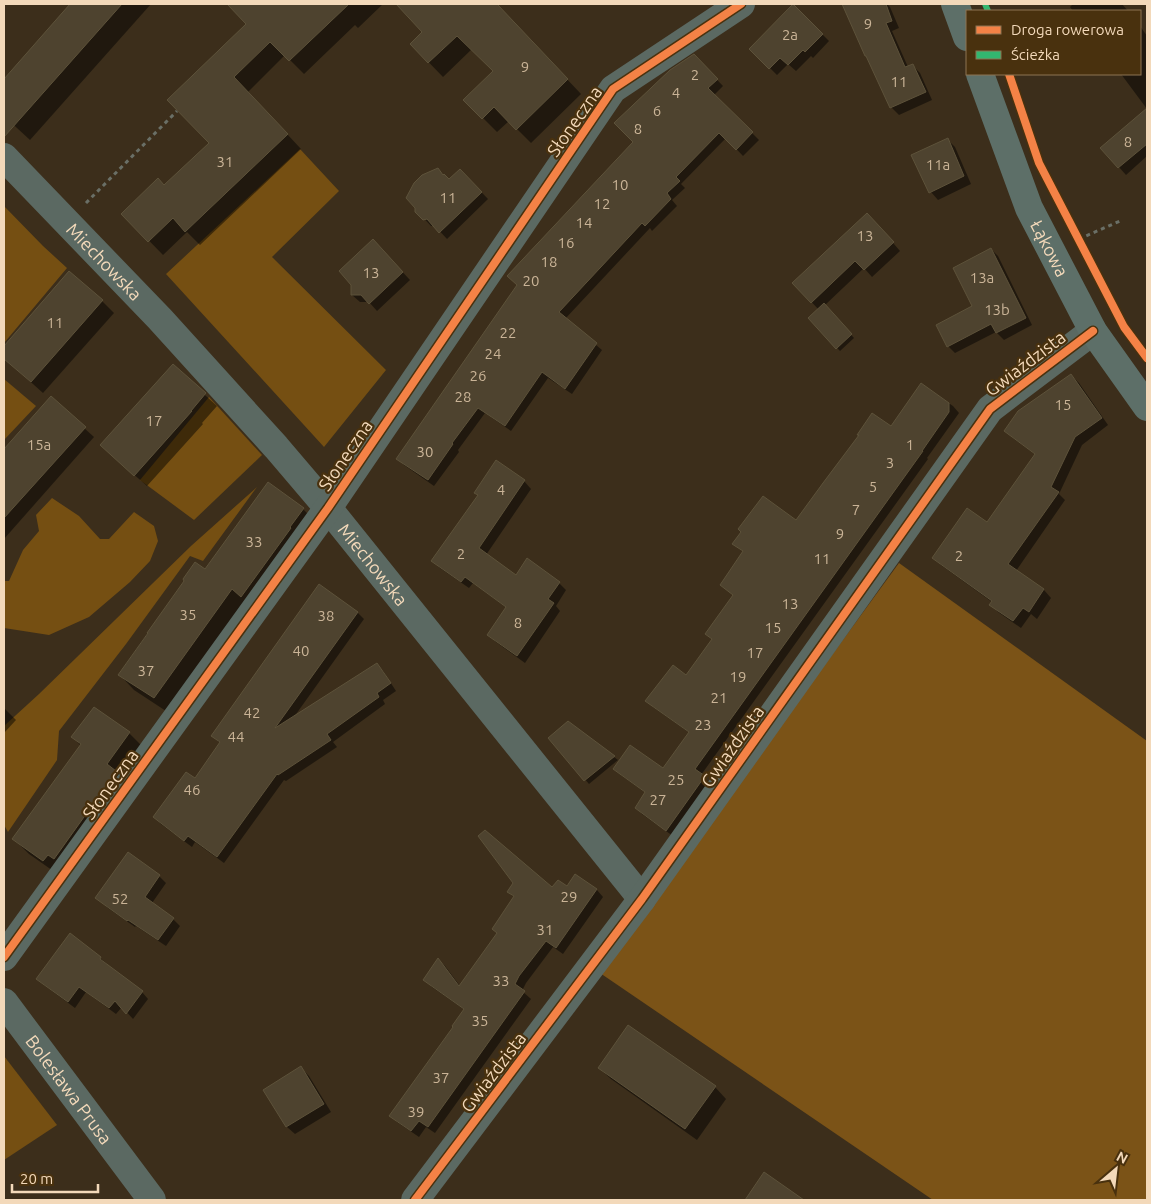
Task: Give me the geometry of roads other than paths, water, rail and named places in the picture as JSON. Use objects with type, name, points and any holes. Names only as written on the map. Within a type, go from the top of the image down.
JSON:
[{"type":"main road","points":[[955,4],[966,34]]},
{"type":"main road","name":"Łąkowa","points":[[980,75],[1029,208],[1093,330],[1147,407]]},
{"type":"street","name":"Słoneczna","points":[[4,957],[328,508],[613,89],[741,4]]},
{"type":"street","name":"Miechowska","points":[[4,157],[160,319],[276,447],[328,508],[642,899]]},
{"type":"street","name":"Gwiaździsta","points":[[415,1200],[642,899],[990,409],[1093,330]]},
{"type":"street","name":"Bolesława Prusa","points":[[4,1002],[152,1200]]}]
